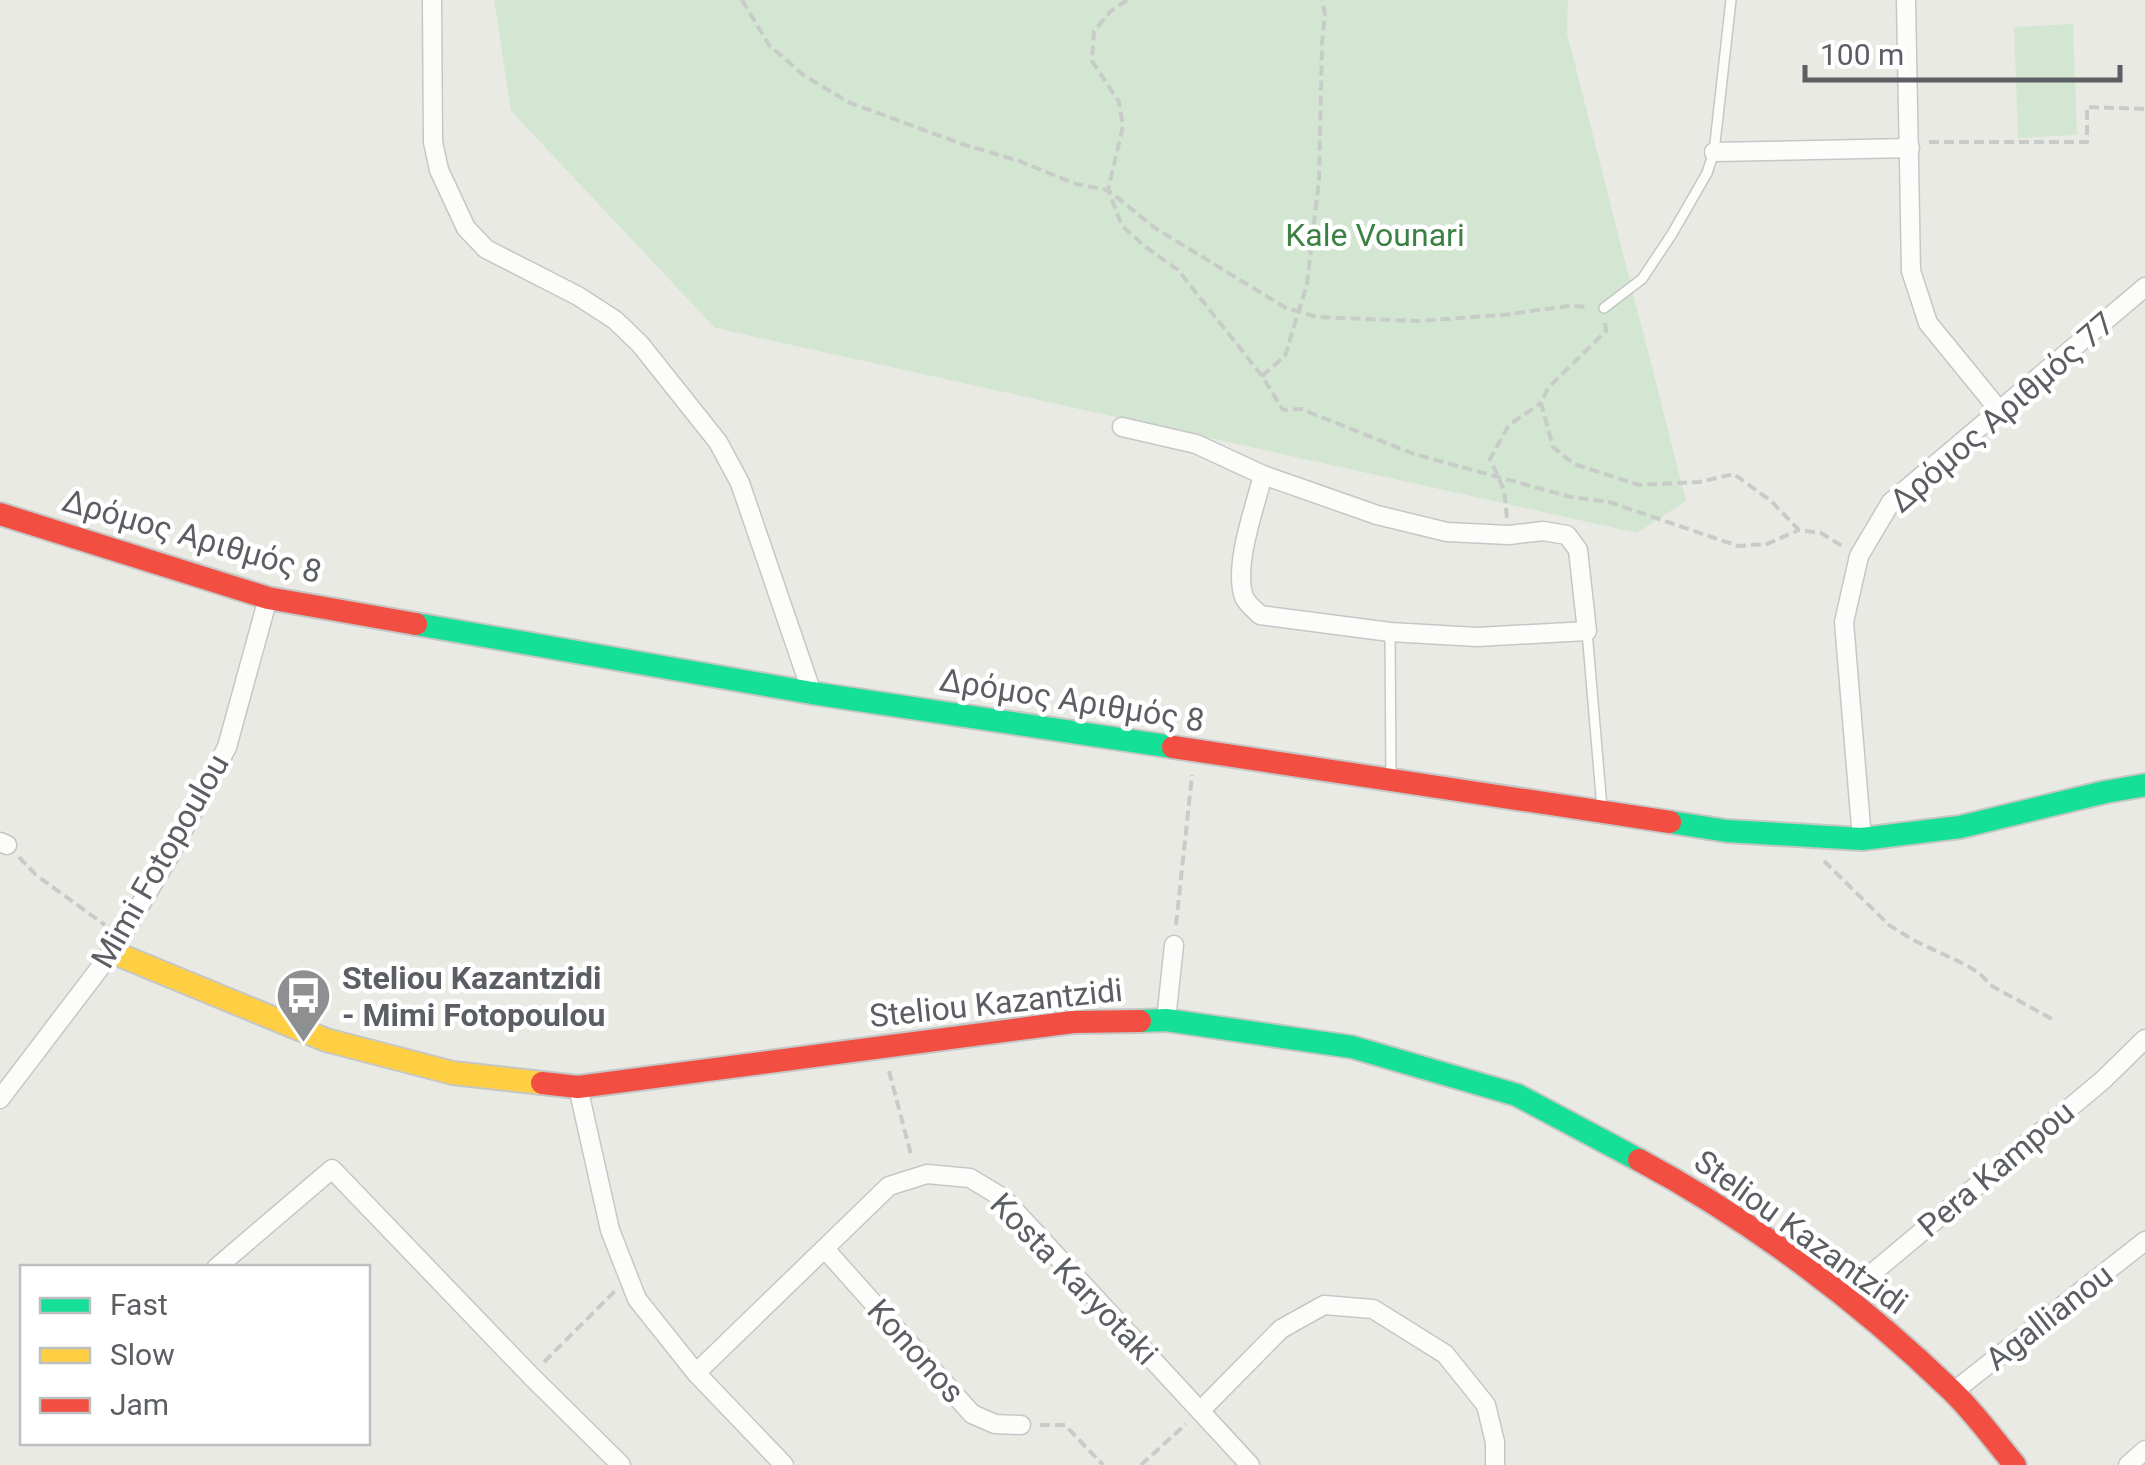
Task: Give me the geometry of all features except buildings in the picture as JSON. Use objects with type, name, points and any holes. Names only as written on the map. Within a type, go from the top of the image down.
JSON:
[{"type":"street","points":[[432,0],[432,142],[439,170],[466,228],[486,249],[578,296],[615,320],[640,344],[708,429],[740,483],[812,693]]},
{"type":"street","points":[[1906,0],[1911,272],[1928,323],[1999,410]]},
{"type":"street","points":[[1714,152],[1910,145]]},
{"type":"street","name":"Δρόμος Αριθμός 77","points":[[1862,839],[1844,622],[1859,556],[1891,502],[2145,287]]},
{"type":"street","points":[[1122,426],[1196,444],[1263,475],[1378,515],[1430,528],[1510,535],[1544,530],[1567,535],[1578,550],[1587,632],[1477,636],[1390,632],[1260,615],[1246,602],[1241,584],[1263,475]]},
{"type":"street","name":"Δρόμος Αριθμός 8","points":[[0,514],[268,598],[812,693],[1728,831],[1862,839],[1960,826],[2145,785]]},
{"type":"street","name":"Mimi Fotopoulou","points":[[0,1099],[116,944],[170,855],[226,747],[268,598]]},
{"type":"street","name":"Steliou Kazantzidi","points":[[116,944],[326,1040],[453,1073],[578,1087],[1073,1022],[1166,1020],[1352,1047],[1517,1095],[1695,1190],[1844,1296],[1954,1392],[2015,1465]]},
{"type":"street","points":[[1166,1020],[1174,944]]},
{"type":"street","name":"Pera Kampou","points":[[1844,1296],[2103,1080],[2145,1039]]},
{"type":"street","points":[[578,1087],[610,1230],[637,1299],[696,1373],[784,1465]]},
{"type":"street","points":[[220,1265],[332,1169],[621,1465]]},
{"type":"street","name":"Kosta Karyotaki","points":[[696,1373],[889,1186],[928,1174],[970,1178],[1003,1198],[1250,1465]]},
{"type":"street","name":"Agallianou","points":[[1954,1392],[2145,1241]]},
{"type":"street","name":"Kononos","points":[[825,1249],[972,1414],[995,1424],[1021,1424]]},
{"type":"street","points":[[1200,1412],[1281,1329],[1324,1306],[1373,1309],[1445,1354],[1486,1405],[1496,1465]]},
{"type":"street","points":[[2128,1465],[2145,1450]]},
{"type":"lane","points":[[1604,308],[1642,279],[1707,173],[1714,152],[1731,0]]},
{"type":"lane","points":[[1390,632],[1390,781]]},
{"type":"lane","points":[[1587,632],[1602,812]]},
{"type":"path","points":[[742,0],[769,45],[802,74],[848,102],[1076,184],[1108,190],[1155,228],[1286,308],[1317,317],[1418,321],[1568,306],[1604,308],[1606,331],[1548,388],[1542,403],[1509,425],[1490,458],[1504,490],[1510,535]]},
{"type":"path","points":[[1127,0],[1094,31],[1092,61],[1118,102],[1123,126],[1108,190],[1122,226],[1178,270],[1262,376],[1283,410],[1301,409],[1414,454],[1571,496],[1609,502],[1738,546],[1766,544],[1799,530],[1822,533],[1859,556]]},
{"type":"path","points":[[1262,376],[1284,356],[1307,284],[1320,180],[1325,14],[1322,0]]},
{"type":"path","points":[[1910,145],[2087,142],[2087,107],[2145,109]]},
{"type":"path","points":[[1542,403],[1554,447],[1574,464],[1639,484],[1699,482],[1734,474],[1770,501],[1799,530]]},
{"type":"path","points":[[1174,944],[1194,752]]},
{"type":"path","points":[[4,843],[116,944]]},
{"type":"path","points":[[1825,862],[1890,925],[1979,973],[1992,986],[2052,1019]]},
{"type":"path","points":[[883,1047],[918,1178]]},
{"type":"path","points":[[530,1376],[629,1278]]},
{"type":"path","points":[[1142,1465],[1200,1412]]},
{"type":"path","points":[[1021,1424],[1064,1425],[1104,1465]]},
{"type":"green space","name":"Kale Vounari","points":[[494,0],[1568,0],[1567,33],[1686,501],[1637,533],[715,328],[511,111]]},
{"type":"green space","points":[[2073,24],[2077,135],[2018,138],[2014,27]]},
{"type":"traffic: fast","points":[[416,624],[812,693],[1173,747]]},
{"type":"traffic: fast","points":[[1670,822],[1727,831],[1862,839],[1960,827],[2145,785]]},
{"type":"traffic: fast","points":[[1140,1021],[1166,1020],[1352,1047],[1517,1095],[1639,1160]]},
{"type":"traffic: slow","points":[[112,952],[326,1040],[453,1073],[542,1083]]},
{"type":"traffic: jam","points":[[0,514],[268,598],[416,624]]},
{"type":"traffic: jam","points":[[1173,747],[1670,822]]},
{"type":"traffic: jam","points":[[542,1083],[578,1087],[1073,1022],[1140,1021]]},
{"type":"traffic: jam","points":[[1639,1160],[1763,1236],[1841,1294],[1951,1390],[2015,1465]]},
{"type":"place","name":"Steliou Kazantzidi - Mimi Fotopoulou","points":[[303,1045]]}]
